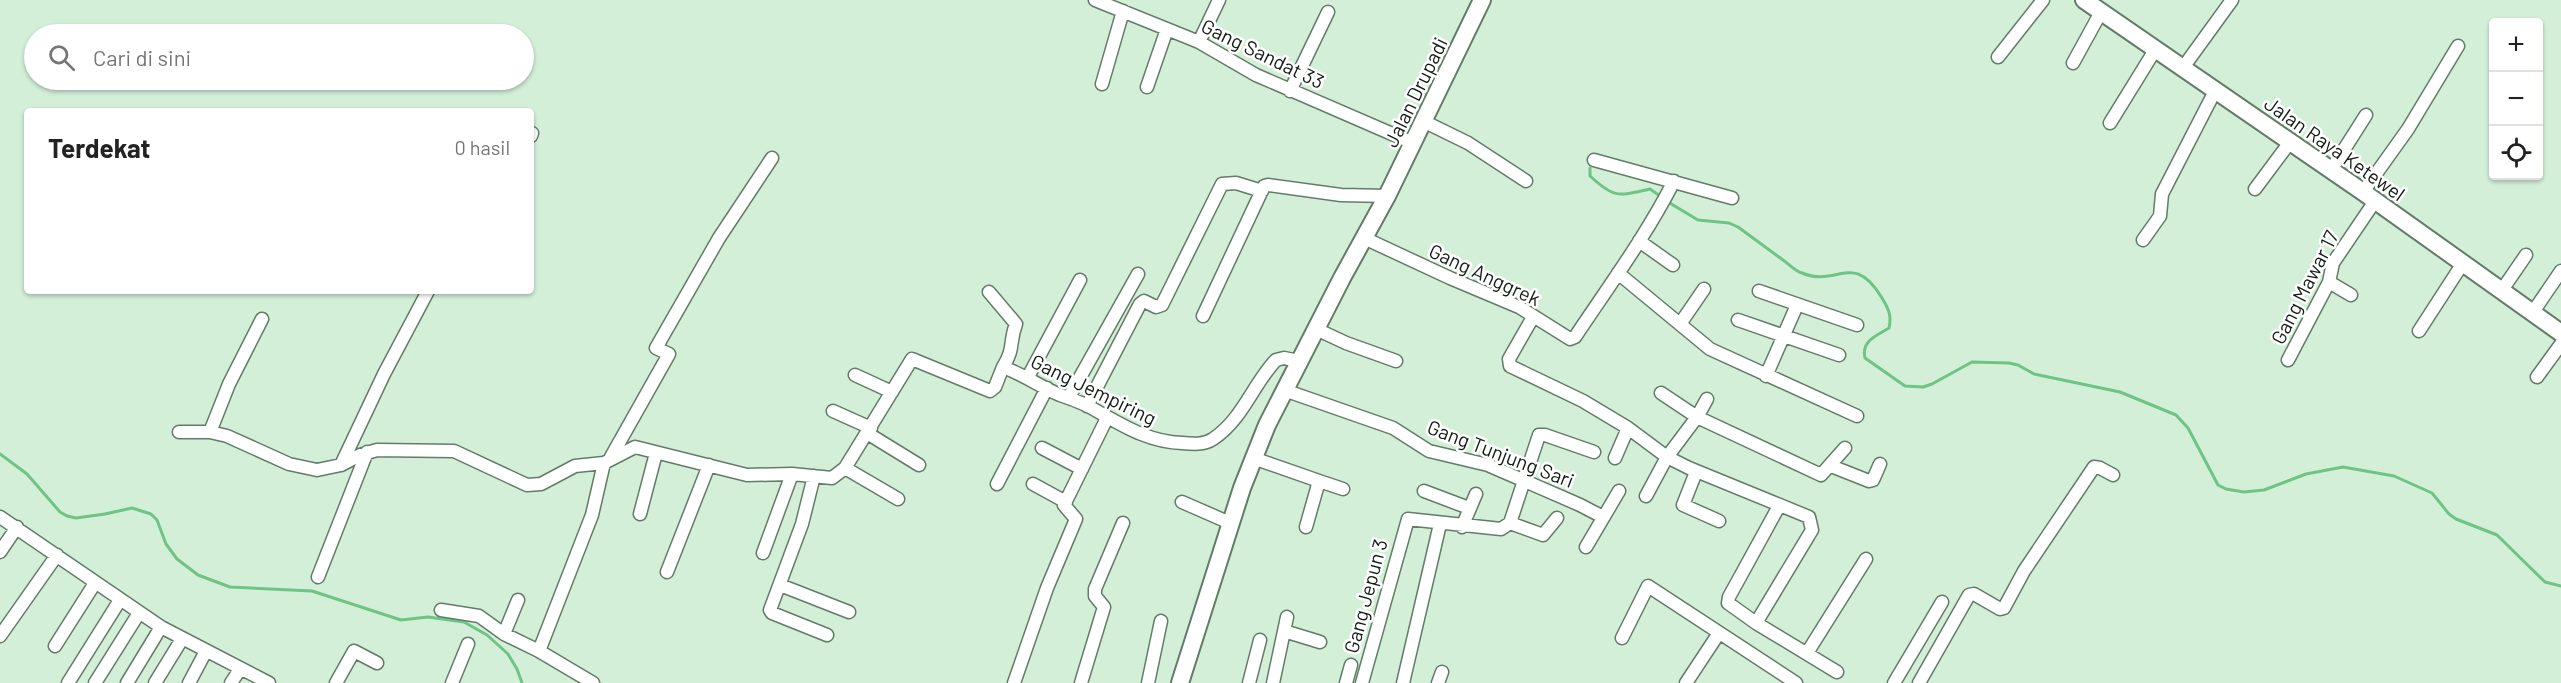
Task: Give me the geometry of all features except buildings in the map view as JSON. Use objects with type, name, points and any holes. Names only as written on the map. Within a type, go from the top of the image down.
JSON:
[{"type":"street","name":"Gang Sandat 33","points":[[1095,0],[1198,42],[1256,75],[1290,91],[1413,143]]},
{"type":"street","points":[[1198,42],[1219,0]]},
{"type":"street","name":"Jalan Drupadi","points":[[1180,683],[1230,523],[1253,458],[1284,390],[1384,203],[1482,0]]},
{"type":"street","points":[[1998,57],[2043,0]]},
{"type":"street","points":[[2182,69],[2232,0]]},
{"type":"street","points":[[2073,63],[2096,5]]},
{"type":"street","name":"Jalan Raya Ketewel","points":[[2096,5],[2155,50],[2369,196],[2561,333]]},
{"type":"street","points":[[1102,84],[1123,11]]},
{"type":"street","points":[[1290,91],[1328,12]]},
{"type":"street","points":[[1148,87],[1167,29]]},
{"type":"street","name":"Gang Mawar 17","points":[[2288,360],[2329,282],[2333,263],[2369,196],[2458,46]]},
{"type":"street","points":[[2110,123],[2155,50]]},
{"type":"street","points":[[2143,240],[2160,216],[2162,194],[2215,91]]},
{"type":"street","points":[[2331,170],[2367,115]]},
{"type":"street","points":[[1424,121],[1468,143],[1526,181]]},
{"type":"street","points":[[2255,189],[2290,142]]},
{"type":"street","points":[[539,651],[592,515],[606,462],[669,354],[656,348],[719,238],[772,158]]},
{"type":"street","points":[[1594,160],[1732,198]]},
{"type":"street","name":"Gang Anggrek","points":[[1364,238],[1519,307],[1568,339],[1573,338],[1618,273],[1674,181]]},
{"type":"street","points":[[1087,406],[1140,304],[1144,301],[1156,307],[1162,305],[1222,184],[1236,183],[1262,191]]},
{"type":"street","points":[[1203,316],[1262,191],[1268,185],[1384,203]]},
{"type":"street","points":[[1639,241],[1672,265]]},
{"type":"street","points":[[2502,290],[2526,255]]},
{"type":"street","points":[[2419,331],[2463,263]]},
{"type":"street","points":[[2533,312],[2561,271]]},
{"type":"street","points":[[1618,273],[1710,349],[1857,416]]},
{"type":"street","points":[[1069,397],[1138,274]]},
{"type":"street","points":[[1028,377],[1080,279]]},
{"type":"street","points":[[2329,282],[2351,295]]},
{"type":"street","points":[[1680,324],[1704,289]]},
{"type":"street","points":[[1759,291],[1857,325]]},
{"type":"street","points":[[988,292],[1016,324],[1012,334],[1012,351],[1003,367]]},
{"type":"street","points":[[341,465],[426,294]]},
{"type":"street","points":[[1766,376],[1797,305]]},
{"type":"street","points":[[1533,317],[1509,359],[1509,365],[1583,401],[1628,428],[1667,457],[1696,472],[1809,517],[1812,530],[1756,623]]},
{"type":"street","points":[[210,432],[242,356],[262,319]]},
{"type":"street","points":[[1738,320],[1839,355]]},
{"type":"street","points":[[1316,329],[1346,343],[1396,361]]},
{"type":"street","points":[[2537,377],[2561,344]]},
{"type":"street","name":"Gang Jempiring","points":[[844,468],[912,359],[990,391],[995,387],[1003,367],[1087,406],[1137,434],[1163,442],[1198,444],[1212,440],[1227,428],[1250,400],[1276,360],[1284,358],[1299,361]]},
{"type":"street","points":[[855,375],[892,392]]},
{"type":"street","points":[[997,484],[1047,388]]},
{"type":"street","name":"Gang Tunjung Sari","points":[[1284,390],[1393,428],[1429,451],[1488,465],[1603,517]]},
{"type":"street","points":[[1661,393],[1697,417],[1821,475],[1845,448]]},
{"type":"street","points":[[1646,496],[1667,457],[1697,417],[1707,399]]},
{"type":"street","points":[[833,411],[869,431],[919,465]]},
{"type":"street","points":[[1014,683],[1047,588],[1076,519],[1065,507],[1066,502],[1107,418]]},
{"type":"street","points":[[1615,458],[1628,428]]},
{"type":"street","points":[[179,432],[210,432],[227,436],[289,464],[317,471],[341,465],[367,452],[435,449],[454,452],[526,485],[541,484],[575,466],[606,462],[635,447],[752,476],[792,474],[832,478],[844,468],[898,499]]},
{"type":"street","points":[[1403,683],[1440,524],[1498,530],[1510,523],[1522,481],[1541,434],[1594,452]]},
{"type":"street","points":[[1042,448],[1082,469]]},
{"type":"street","points":[[318,577],[367,452]]},
{"type":"street","points":[[640,514],[656,453]]},
{"type":"street","points":[[1253,458],[1343,489]]},
{"type":"street","points":[[1831,466],[1871,481],[1880,464]]},
{"type":"street","points":[[667,572],[709,465]]},
{"type":"street","points":[[1919,683],[1969,595],[1974,594],[2000,609],[2004,608],[2024,571],[2094,467],[2113,475]]},
{"type":"street","points":[[1696,472],[1683,506],[1719,520]]},
{"type":"street","points":[[763,553],[792,474]]},
{"type":"street","points":[[814,477],[802,524],[793,543],[771,612],[827,636]]},
{"type":"street","points":[[1306,527],[1319,481]]},
{"type":"street","points":[[1033,484],[1066,502]]},
{"type":"street","points":[[1424,491],[1469,508]]},
{"type":"street","points":[[1586,547],[1619,491]]},
{"type":"street","points":[[1462,527],[1476,494]]},
{"type":"street","points":[[1182,502],[1230,523]]},
{"type":"street","points":[[1779,506],[1728,600],[1732,607],[1756,623],[1837,672]]},
{"type":"street","points":[[0,517],[161,627],[268,683]]},
{"type":"street","points":[[1510,523],[1543,535],[1557,518]]},
{"type":"street","name":"Gang Jepun 3","points":[[1362,683],[1408,519],[1440,524]]},
{"type":"street","points":[[1081,683],[1104,607],[1095,596],[1095,589],[1123,524]]},
{"type":"street","points":[[0,552],[16,527]]},
{"type":"street","points":[[0,636],[57,555]]},
{"type":"street","points":[[1807,653],[1866,559]]},
{"type":"street","points":[[55,646],[95,583]]},
{"type":"street","points":[[780,585],[849,612]]},
{"type":"street","points":[[1622,638],[1648,586],[1796,683]]},
{"type":"street","points":[[68,683],[120,600]]},
{"type":"street","points":[[504,634],[518,600]]},
{"type":"street","points":[[1894,683],[1942,602]]},
{"type":"street","points":[[441,610],[479,616],[504,634],[539,651],[593,683]]},
{"type":"street","points":[[95,683],[139,613]]},
{"type":"street","points":[[1277,682],[1287,617]]},
{"type":"street","points":[[1148,683],[1161,621]]},
{"type":"street","points":[[127,683],[161,627]]},
{"type":"street","points":[[1284,631],[1320,642]]},
{"type":"street","points":[[1686,683],[1719,633]]},
{"type":"street","points":[[155,683],[182,639]]},
{"type":"street","points":[[1249,683],[1260,640]]},
{"type":"street","points":[[452,683],[468,644]]},
{"type":"street","points":[[189,683],[206,651]]},
{"type":"street","points":[[336,683],[354,651],[376,663]]},
{"type":"street","points":[[1346,683],[1352,665]]},
{"type":"street","points":[[231,683],[240,669]]},
{"type":"waterway","points":[[1590,168],[1590,176],[1612,192],[1624,194],[1650,189],[1663,198]]},
{"type":"waterway","points":[[1668,202],[1698,220],[1729,223],[1738,227],[1799,272],[1815,276],[1845,273],[1862,276],[1872,284],[1890,315],[1889,328],[1867,343],[1865,358],[1905,386],[1923,387],[1932,384],[1972,362],[2009,363],[2034,374],[2120,392],[2176,415],[2188,428],[2218,485],[2226,489],[2244,492],[2264,490],[2306,474],[2343,467],[2394,476],[2432,493],[2456,519],[2497,535],[2545,582],[2561,586]]},
{"type":"waterway","points":[[0,454],[27,474],[60,512],[67,516],[76,518],[132,508],[151,514],[157,520],[166,544],[177,559],[198,575],[230,587],[312,591],[401,620],[428,617],[464,622],[487,635],[508,654],[522,683]]}]
